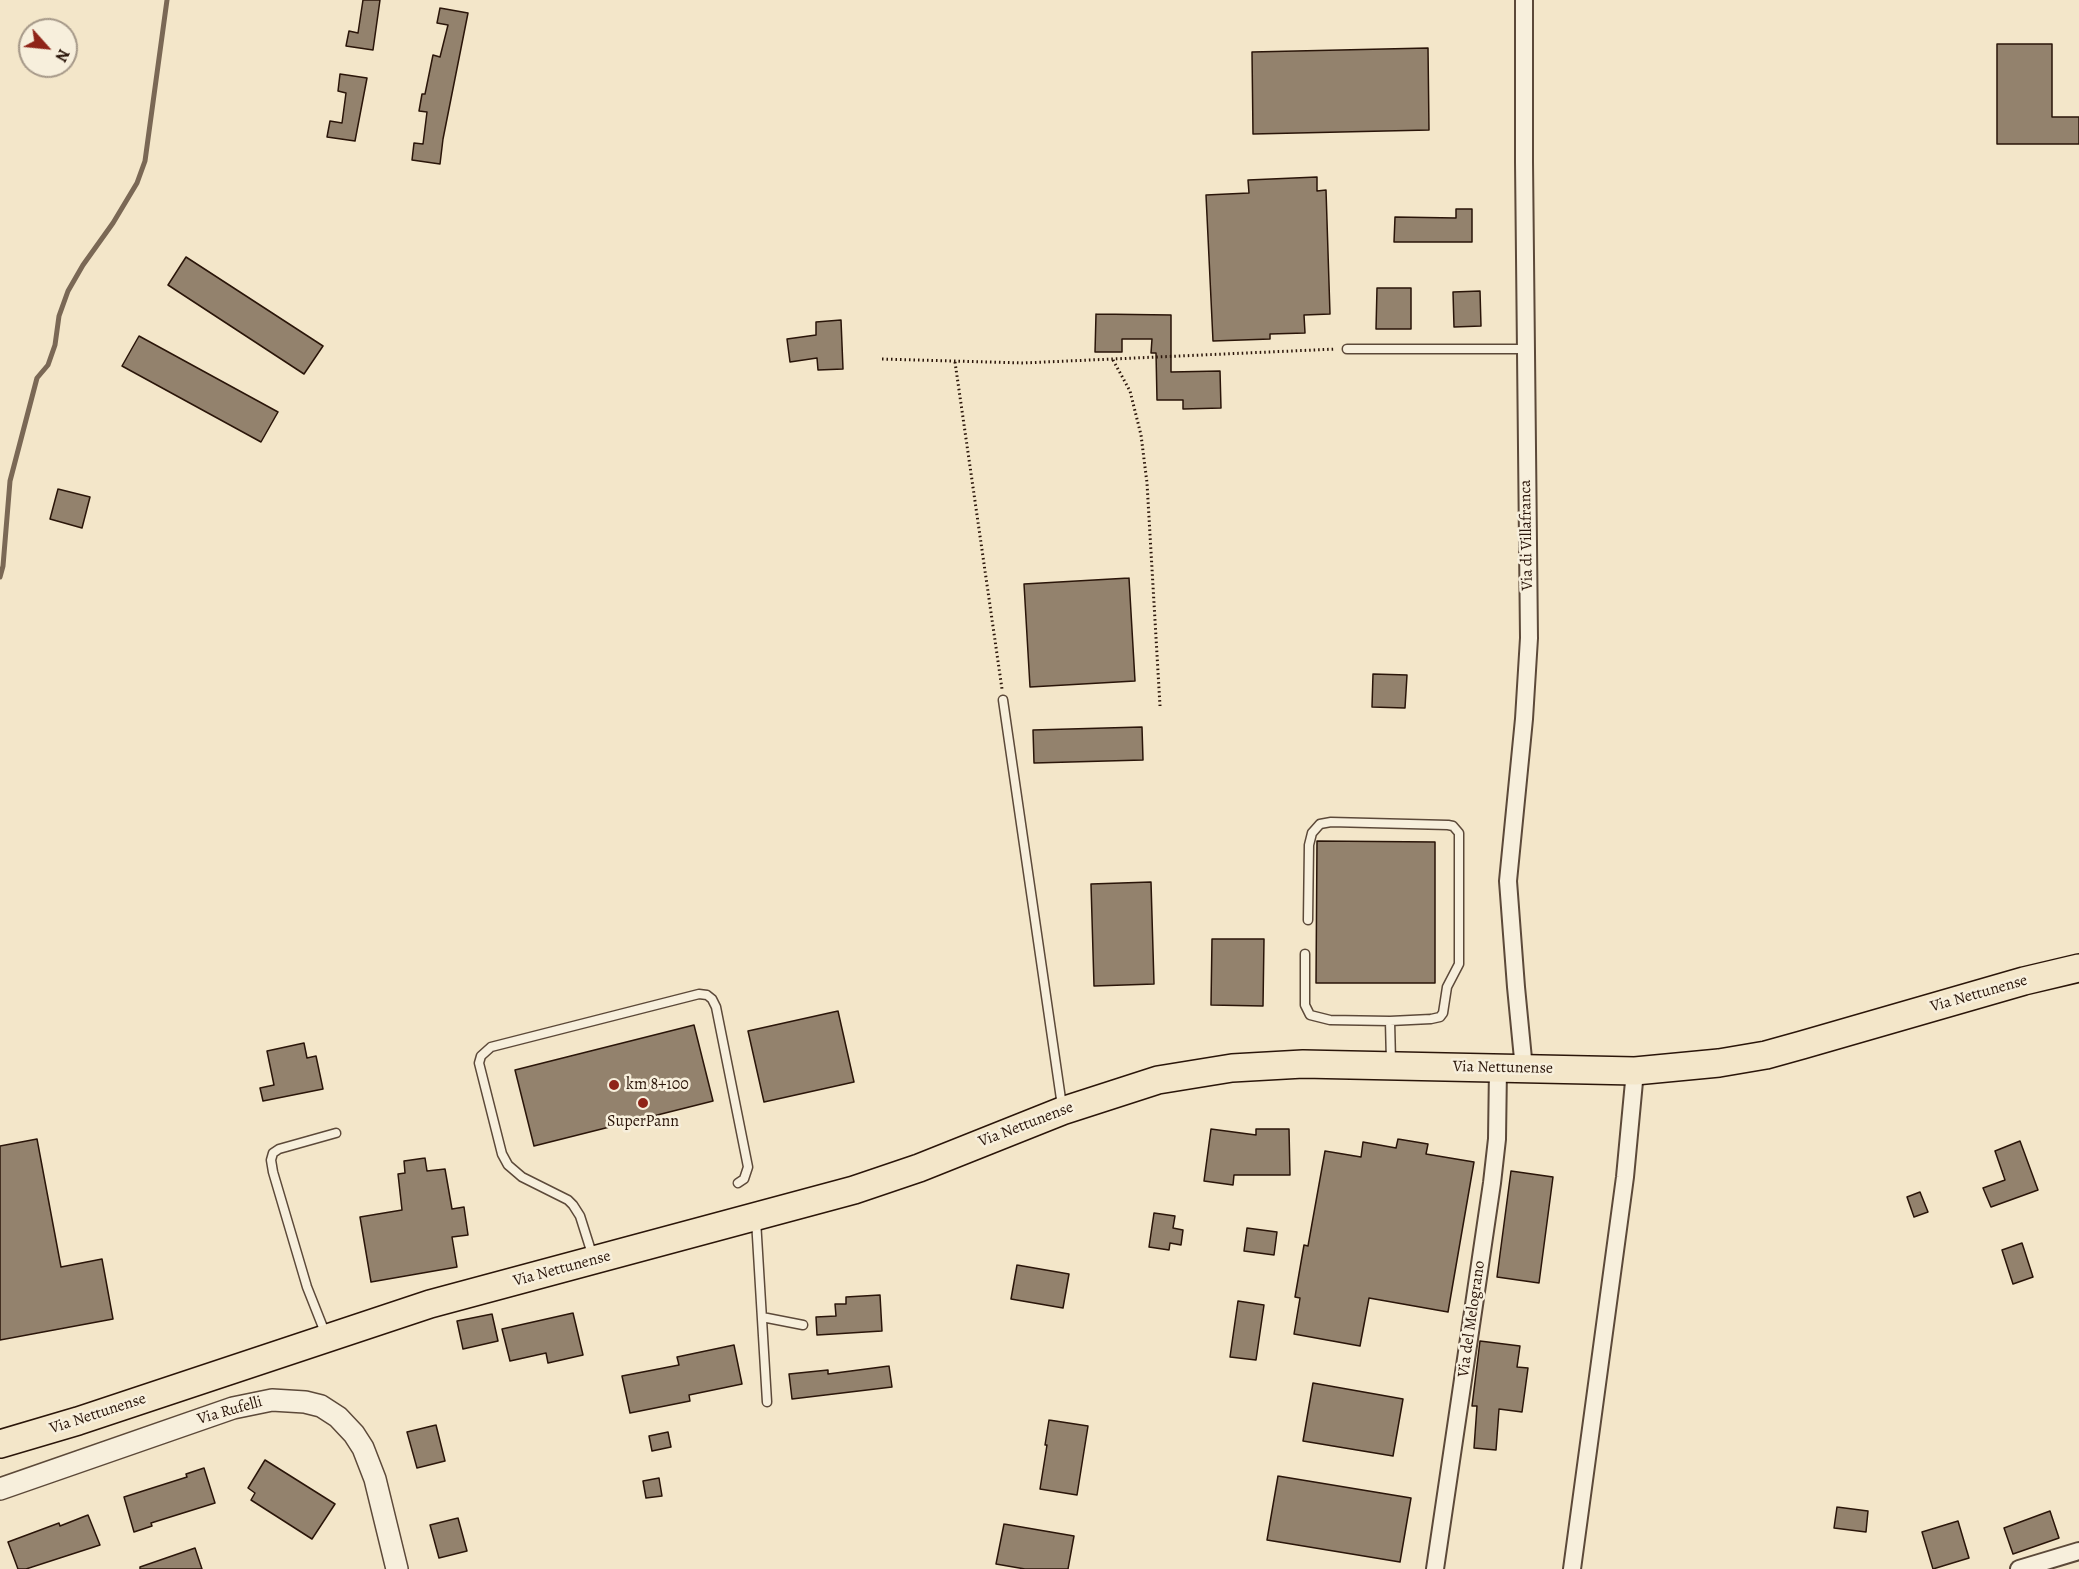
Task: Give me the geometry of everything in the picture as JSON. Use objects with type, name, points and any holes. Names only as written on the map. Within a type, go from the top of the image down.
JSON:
[{"type":"main road","name":"Via Nettunense","points":[[0,1444],[78,1421],[430,1304],[872,1185],[1062,1111],[1135,1086],[1207,1071],[1304,1064],[1635,1071],[1719,1063],[1766,1055],[2024,981],[2079,968]]},
{"type":"street","name":"Via di Villafranca","points":[[1511,1069],[1516,987],[1508,881],[1528,660],[1524,0]]},
{"type":"street","name":"Via del Melograno","points":[[1435,1569],[1497,1139],[1511,1069]]},
{"type":"street","points":[[1572,1569],[1626,1168],[1635,1071]]},
{"type":"street","name":"Via Rufelli","points":[[0,1489],[234,1408],[272,1400],[305,1402],[321,1407],[338,1417],[363,1448],[375,1479],[397,1569]]},
{"type":"street","points":[[2019,1569],[2079,1551]]},
{"type":"lane","points":[[1347,349],[1526,349]]},
{"type":"lane","points":[[1003,700],[1062,1111]]},
{"type":"lane","points":[[1305,954],[1305,1005],[1310,1015],[1330,1020],[1436,1019],[1443,1012],[1447,987],[1460,957],[1461,837],[1456,828],[1448,825],[1331,822],[1320,824],[1312,833],[1309,845],[1308,920]]},
{"type":"lane","points":[[594,1260],[580,1216],[573,1205],[568,1200],[522,1177],[508,1165],[502,1154],[479,1063],[481,1056],[491,1047],[699,994],[707,995],[716,1007],[748,1167],[744,1179],[738,1183]]},
{"type":"lane","points":[[1390,1021],[1391,1065]]},
{"type":"lane","points":[[328,1338],[308,1287],[271,1160],[273,1153],[279,1149],[336,1133]]},
{"type":"lane","points":[[755,1217],[767,1402]]},
{"type":"lane","points":[[762,1317],[803,1325]]},
{"type":"path","points":[[882,359],[1023,363],[1347,349]]},
{"type":"path","points":[[1113,360],[1130,391],[1141,435],[1147,483],[1160,706]]},
{"type":"path","points":[[955,362],[1003,700]]},
{"type":"building","points":[[363,0],[380,0],[373,50],[346,46],[349,31],[358,33]]},
{"type":"building","points":[[440,8],[468,13],[440,164],[412,160],[414,143],[423,144],[427,112],[419,111],[422,94],[425,94],[433,55],[440,57],[448,25],[437,23]]},
{"type":"building","points":[[1997,44],[2052,44],[2052,117],[2079,117],[2079,144],[1997,144]]},
{"type":"building","points":[[1428,48],[1429,130],[1253,134],[1252,52]]},
{"type":"building","points":[[340,74],[367,78],[355,141],[327,137],[330,121],[342,123],[346,93],[338,91]]},
{"type":"building","points":[[1317,177],[1317,191],[1326,190],[1330,314],[1304,315],[1305,333],[1270,334],[1270,339],[1213,341],[1206,195],[1249,193],[1248,180]]},
{"type":"building","points":[[1456,209],[1472,209],[1472,242],[1394,242],[1395,217],[1456,218]]},
{"type":"building","points":[[186,257],[323,346],[304,374],[168,285]]},
{"type":"building","points":[[1377,288],[1411,288],[1411,329],[1376,329]]},
{"type":"building","points":[[1480,291],[1481,326],[1454,327],[1453,292]]},
{"type":"building","points":[[1096,314],[1171,315],[1171,372],[1220,371],[1221,408],[1183,409],[1183,400],[1157,400],[1156,353],[1151,353],[1152,339],[1122,339],[1122,352],[1095,352]]},
{"type":"building","points":[[841,320],[843,369],[818,370],[817,358],[790,362],[787,339],[816,335],[816,322]]},
{"type":"building","points":[[139,336],[278,412],[261,442],[122,366]]},
{"type":"building","points":[[58,489],[90,497],[82,528],[50,519]]},
{"type":"building","points":[[1129,578],[1135,681],[1030,687],[1024,584]]},
{"type":"building","points":[[1373,674],[1407,675],[1405,708],[1372,707]]},
{"type":"building","points":[[1142,727],[1143,760],[1034,763],[1033,730]]},
{"type":"building","points":[[1317,841],[1435,842],[1435,983],[1316,983]]},
{"type":"building","points":[[1151,882],[1154,984],[1094,986],[1091,884]]},
{"type":"building","points":[[1212,939],[1264,939],[1263,1006],[1211,1005]]},
{"type":"building","points":[[838,1011],[854,1082],[764,1102],[748,1031]]},
{"type":"building","name":"km 8+100","points":[[694,1025],[713,1101],[534,1146],[515,1070]]},
{"type":"building","points":[[304,1043],[307,1058],[316,1056],[323,1089],[263,1101],[260,1088],[274,1085],[267,1051]]},
{"type":"building","points":[[1211,1129],[1256,1135],[1256,1129],[1289,1129],[1290,1175],[1234,1175],[1233,1185],[1204,1181]]},
{"type":"building","points":[[37,1139],[61,1267],[102,1259],[113,1319],[0,1340],[0,1146]]},
{"type":"building","points":[[1398,1139],[1428,1144],[1426,1154],[1474,1162],[1448,1312],[1369,1298],[1360,1346],[1294,1334],[1300,1298],[1295,1297],[1304,1245],[1308,1246],[1325,1151],[1361,1157],[1363,1142],[1396,1148]]},
{"type":"building","points":[[2020,1141],[2038,1190],[1991,1207],[1983,1188],[2005,1180],[1995,1151]]},
{"type":"building","points":[[425,1158],[427,1171],[445,1169],[452,1209],[464,1207],[468,1235],[452,1237],[457,1267],[371,1282],[360,1217],[402,1210],[398,1174],[405,1173],[404,1161]]},
{"type":"building","points":[[1511,1171],[1553,1177],[1539,1283],[1497,1277]]},
{"type":"building","points":[[1920,1192],[1928,1212],[1914,1217],[1907,1197]]},
{"type":"building","points":[[1154,1213],[1175,1216],[1173,1228],[1183,1230],[1181,1245],[1170,1243],[1169,1250],[1149,1247]]},
{"type":"building","points":[[1247,1228],[1277,1232],[1274,1255],[1244,1251]]},
{"type":"building","points":[[2022,1243],[2033,1277],[2013,1284],[2002,1250]]},
{"type":"building","points":[[1017,1265],[1069,1274],[1063,1308],[1011,1299]]},
{"type":"building","points":[[880,1295],[882,1331],[817,1335],[816,1317],[836,1316],[835,1304],[846,1304],[846,1297]]},
{"type":"building","points":[[1238,1301],[1264,1305],[1256,1360],[1230,1357]]},
{"type":"building","points":[[573,1313],[583,1355],[548,1363],[546,1353],[510,1361],[502,1329]]},
{"type":"building","points":[[492,1314],[498,1341],[463,1349],[457,1321]]},
{"type":"building","points":[[1480,1341],[1520,1346],[1517,1367],[1528,1368],[1522,1412],[1499,1409],[1496,1450],[1474,1448],[1477,1406],[1472,1406]]},
{"type":"building","points":[[734,1345],[742,1384],[689,1395],[690,1401],[630,1413],[622,1376],[679,1365],[677,1357]]},
{"type":"building","points":[[889,1366],[892,1387],[792,1399],[789,1374],[828,1370],[828,1374]]},
{"type":"building","points":[[1313,1383],[1403,1399],[1393,1456],[1303,1441]]},
{"type":"building","points":[[1049,1420],[1088,1426],[1077,1495],[1040,1489]]},
{"type":"building","points":[[436,1425],[445,1461],[417,1468],[407,1432]]},
{"type":"building","points":[[668,1432],[671,1447],[652,1451],[649,1436]]},
{"type":"building","points":[[265,1460],[335,1504],[312,1539],[251,1500],[255,1493],[248,1488]]},
{"type":"building","points":[[204,1468],[215,1503],[151,1523],[152,1526],[134,1532],[124,1497],[187,1477],[186,1474]]},
{"type":"building","points":[[1278,1476],[1411,1498],[1400,1562],[1267,1540]]},
{"type":"building","points":[[659,1478],[662,1496],[646,1498],[643,1481]]},
{"type":"building","points":[[1837,1507],[1868,1511],[1866,1532],[1834,1528]]},
{"type":"building","points":[[2050,1511],[2059,1538],[2013,1554],[2004,1528]]},
{"type":"building","points":[[88,1515],[100,1545],[26,1569],[18,1569],[8,1542]]},
{"type":"building","points":[[458,1518],[467,1551],[439,1558],[430,1525]]},
{"type":"building","points":[[1958,1521],[1969,1558],[1933,1569],[1922,1532]]},
{"type":"building","points":[[1004,1524],[1074,1536],[1068,1569],[1025,1569],[996,1564]]},
{"type":"building","points":[[195,1548],[202,1569],[140,1569],[140,1567]]},
{"type":"waterway","points":[[0,577],[3,566],[10,481],[37,378],[48,365],[55,345],[59,316],[68,291],[137,183],[145,161],[167,0]]},
{"type":"place","name":"km 8+100","points":[[614,1085]]},
{"type":"place","name":"SuperPann","points":[[643,1103]]}]
